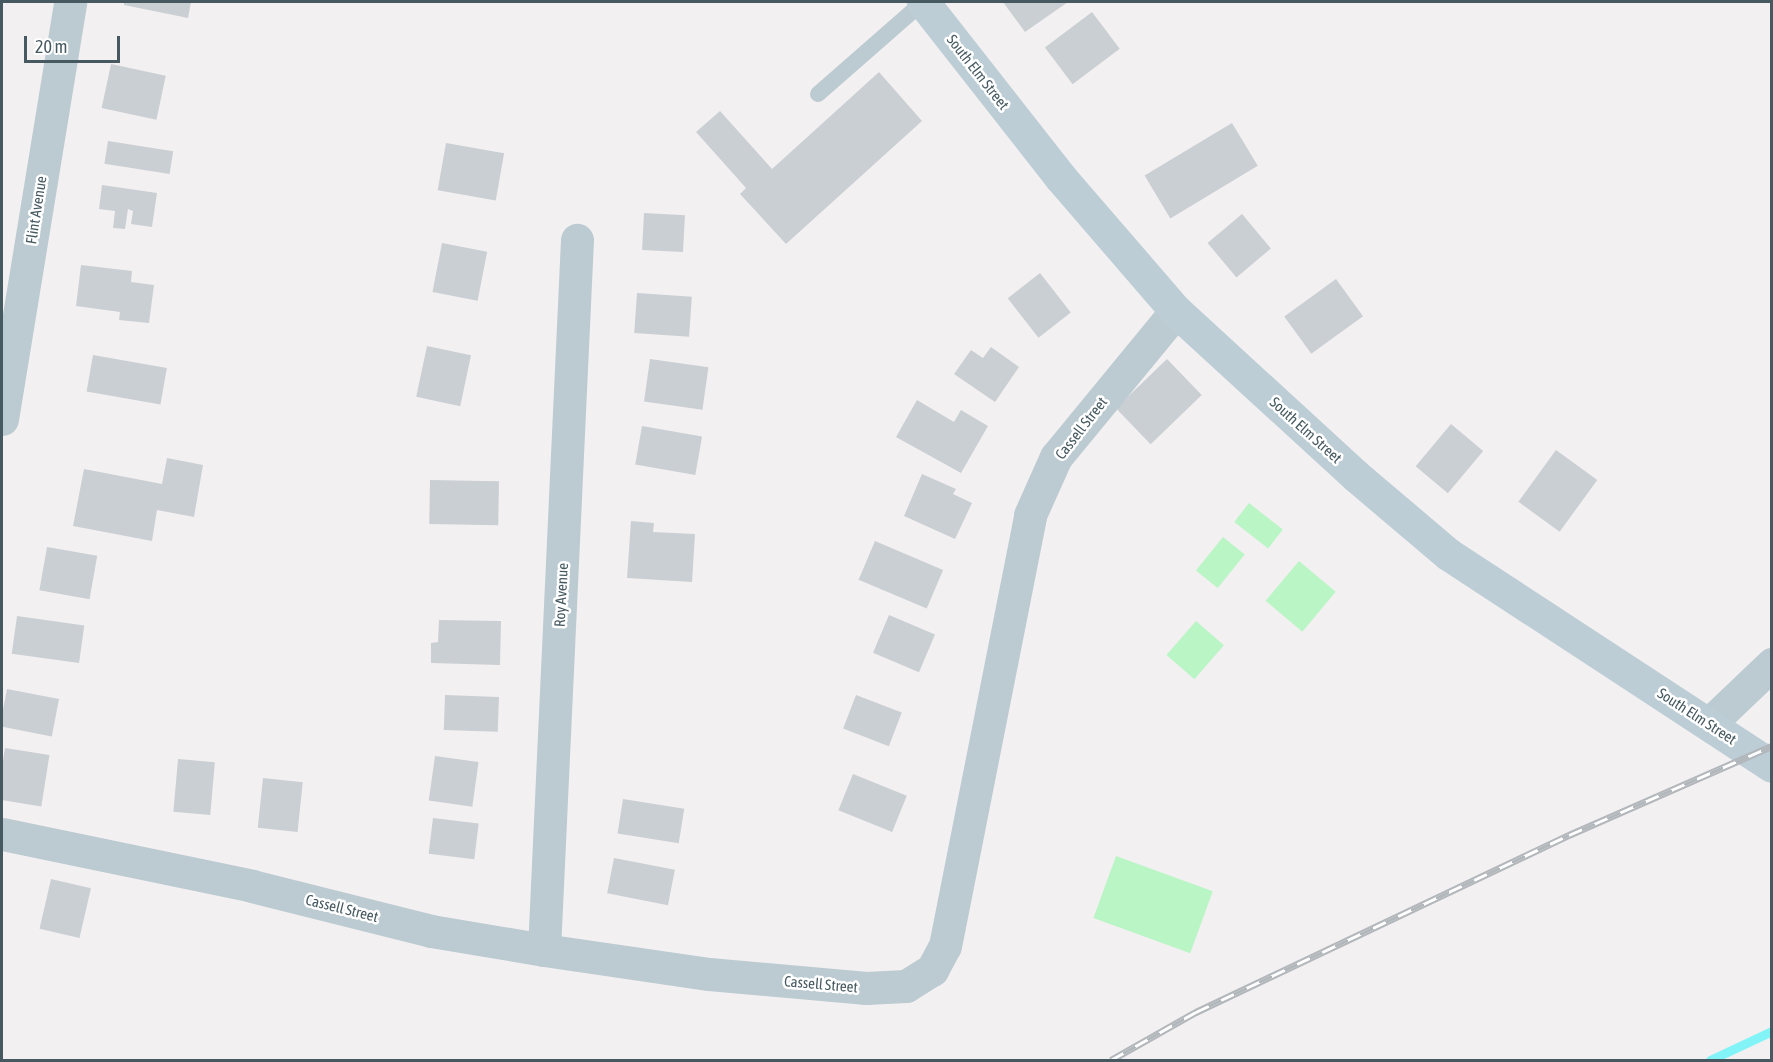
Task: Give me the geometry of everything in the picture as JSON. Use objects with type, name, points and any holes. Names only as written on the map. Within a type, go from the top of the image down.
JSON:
[{"type":"street","name":"Flint Avenue","points":[[2,419],[70,2]]},
{"type":"street","name":"South Elm Street","points":[[923,2],[1061,178],[1176,311],[1356,476],[1448,554],[1710,723],[1772,766]]},
{"type":"street","name":"Roy Avenue","points":[[544,950],[577,240]]},
{"type":"street","name":"Cassell Street","points":[[2,834],[252,885],[431,931],[544,950],[709,974],[866,988],[906,986],[932,970],[945,946],[1030,515],[1056,457],[1176,311]]},
{"type":"street","points":[[1710,723],[1772,664]]},
{"type":"lane","points":[[819,94],[923,2]]},
{"type":"green space","points":[[1249,503],[1283,529],[1268,548],[1234,522]]},
{"type":"green space","points":[[1223,537],[1245,555],[1218,588],[1196,570]]},
{"type":"green space","points":[[1299,561],[1336,592],[1302,632],[1266,601]]},
{"type":"green space","points":[[1196,621],[1224,645],[1194,679],[1166,655]]},
{"type":"green space","points":[[1116,856],[1213,891],[1190,953],[1093,918]]},
{"type":"building","points":[[124,2],[191,2],[188,18],[124,5]]},
{"type":"building","points":[[1003,2],[1068,2],[1025,32]]},
{"type":"building","points":[[1092,12],[1120,49],[1073,84],[1045,48]]},
{"type":"building","points":[[111,64],[166,76],[156,120],[102,108]]},
{"type":"building","points":[[879,72],[922,121],[786,244],[740,194],[746,188],[696,132],[720,111],[772,169]]},
{"type":"building","points":[[1232,123],[1258,166],[1170,218],[1145,176]]},
{"type":"building","points":[[108,141],[173,151],[170,174],[104,164]]},
{"type":"building","points":[[446,143],[504,153],[496,201],[438,190]]},
{"type":"building","points":[[102,185],[157,193],[152,227],[131,224],[133,211],[128,209],[125,229],[113,228],[115,211],[99,209]]},
{"type":"building","points":[[644,213],[685,215],[683,252],[642,250]]},
{"type":"building","points":[[1242,214],[1271,248],[1236,277],[1208,243]]},
{"type":"building","points":[[442,243],[487,252],[478,301],[432,292]]},
{"type":"building","points":[[81,265],[132,271],[131,282],[154,285],[149,323],[119,320],[120,312],[76,306]]},
{"type":"building","points":[[1040,273],[1071,312],[1038,338],[1008,298]]},
{"type":"building","points":[[1336,279],[1363,316],[1311,354],[1284,317]]},
{"type":"building","points":[[637,293],[692,297],[689,337],[634,333]]},
{"type":"building","points":[[427,346],[471,355],[460,406],[416,397]]},
{"type":"building","points":[[991,347],[1019,367],[995,402],[954,374],[971,350],[983,358]]},
{"type":"building","points":[[93,355],[167,368],[160,404],[87,391]]},
{"type":"building","points":[[650,359],[708,367],[702,410],[644,402]]},
{"type":"building","points":[[1167,359],[1202,395],[1151,444],[1116,408]]},
{"type":"building","points":[[917,400],[954,422],[961,410],[988,426],[961,473],[896,437]]},
{"type":"building","points":[[1451,424],[1483,451],[1448,493],[1416,466]]},
{"type":"building","points":[[642,426],[702,437],[695,475],[635,464]]},
{"type":"building","points":[[1556,450],[1597,480],[1560,532],[1518,502]]},
{"type":"building","points":[[167,458],[203,465],[194,517],[157,510],[152,541],[73,526],[84,469],[162,484]]},
{"type":"building","points":[[922,474],[956,489],[953,494],[972,503],[955,539],[904,516]]},
{"type":"building","points":[[430,480],[499,481],[498,525],[429,524]]},
{"type":"building","points":[[631,521],[654,523],[653,532],[695,534],[692,582],[627,578]]},
{"type":"building","points":[[875,541],[943,570],[927,609],[859,580]]},
{"type":"building","points":[[47,547],[97,556],[90,599],[39,590]]},
{"type":"building","points":[[889,615],[935,635],[919,672],[873,653]]},
{"type":"building","points":[[17,616],[84,625],[79,663],[12,654]]},
{"type":"building","points":[[439,620],[501,621],[500,665],[431,663],[431,643],[438,642]]},
{"type":"building","points":[[7,689],[59,699],[52,736],[2,727]]},
{"type":"building","points":[[445,695],[499,697],[498,732],[444,730]]},
{"type":"building","points":[[856,695],[902,713],[889,746],[843,729]]},
{"type":"building","points":[[5,748],[49,755],[41,806],[2,800],[2,767]]},
{"type":"building","points":[[435,756],[479,762],[472,807],[429,801]]},
{"type":"building","points":[[178,759],[215,762],[210,815],[173,812]]},
{"type":"building","points":[[853,774],[907,796],[892,832],[838,810]]},
{"type":"building","points":[[263,778],[303,782],[298,832],[258,828]]},
{"type":"building","points":[[623,799],[684,809],[679,843],[618,834]]},
{"type":"building","points":[[433,818],[479,824],[474,859],[429,854]]},
{"type":"building","points":[[614,858],[675,870],[668,905],[607,893]]},
{"type":"building","points":[[51,879],[91,888],[79,938],[40,929]]},
{"type":"waterway","points":[[1710,1060],[1772,1031]]},
{"type":"railway","points":[[1111,1060],[1196,1012],[1569,835],[1772,746]]}]
